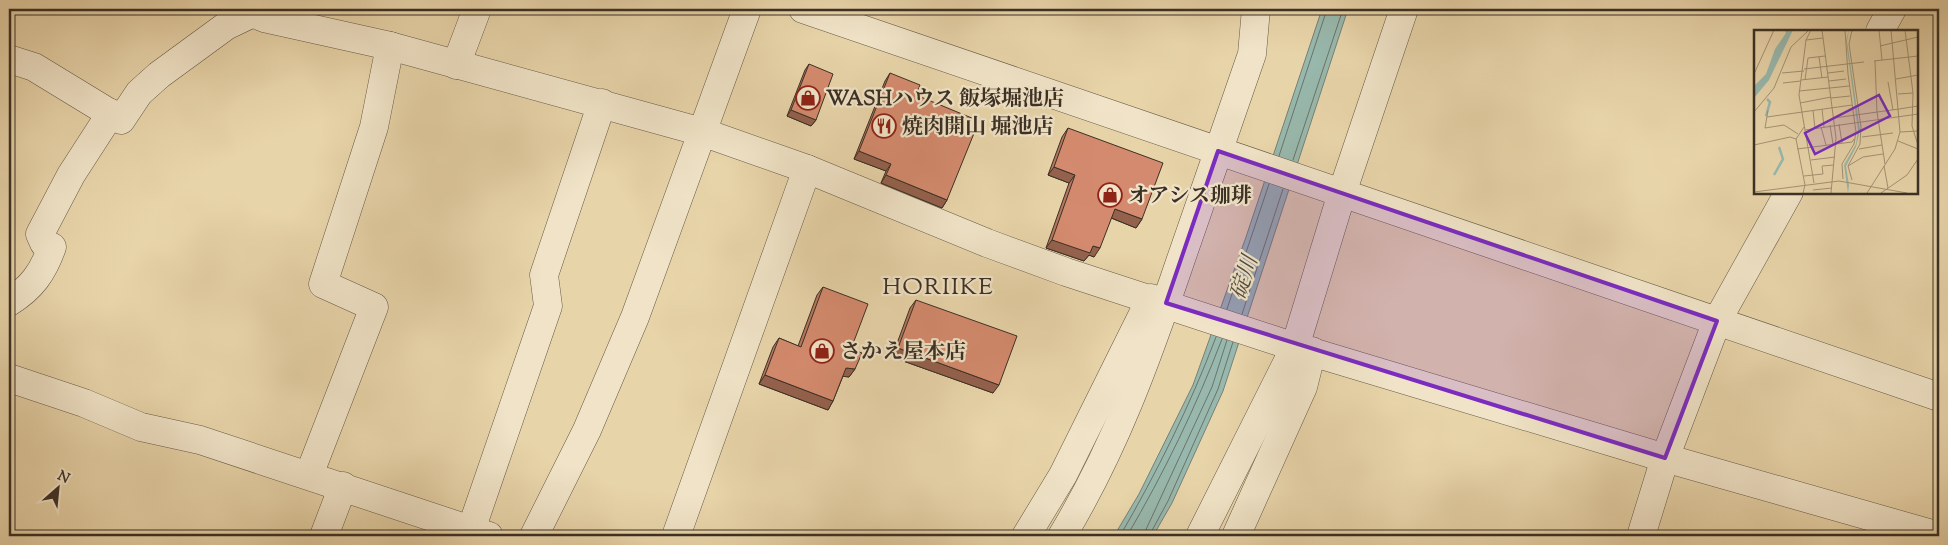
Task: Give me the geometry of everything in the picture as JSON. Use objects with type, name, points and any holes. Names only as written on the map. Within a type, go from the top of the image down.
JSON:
[{"type":"street","points":[[456,65],[477,9]]},
{"type":"street","points":[[534,536],[587,430],[635,317],[747,9]]},
{"type":"street","points":[[803,9],[1939,397]]},
{"type":"street","points":[[1252,54],[1256,9]]},
{"type":"street","points":[[1062,536],[1080,507],[1126,414],[1163,302],[1221,152],[1266,9]]},
{"type":"street","points":[[1200,536],[1297,347],[1339,191],[1404,9]]},
{"type":"street","points":[[1881,30],[1892,9]]},
{"type":"street","points":[[9,59],[34,67],[121,120],[139,93],[159,75],[226,26],[257,12],[602,103],[702,132],[807,169],[987,243],[1066,272],[1297,347],[1665,458],[1939,536]]},
{"type":"street","points":[[309,475],[374,307],[323,284],[374,128],[390,46]]},
{"type":"street","points":[[9,378],[84,403],[141,426],[200,440],[480,533],[548,306],[544,275],[602,103]]},
{"type":"street","points":[[9,302],[24,293],[37,279],[46,264],[52,247],[44,243],[40,234],[72,175],[111,113]]},
{"type":"street","points":[[676,536],[807,169]]},
{"type":"street","points":[[1640,536],[1665,458],[1717,321],[1788,194]]},
{"type":"street","points":[[1026,536],[1163,302]]},
{"type":"street","points":[[1236,536],[1304,387],[1297,347]]},
{"type":"street","points":[[324,536],[343,486]]},
{"type":"highlighted area","points":[[1218,151],[1717,321],[1665,458],[1166,303]]},
{"type":"water","name":"碇川","points":[[1322,9],[1348,9],[1223,391],[1172,503],[1153,536],[1114,536],[1139,494],[1193,385],[1246,237]]},
{"type":"building","name":"WASHハウス 飯塚堀池店","points":[[809,64],[833,74],[816,120],[791,110]]},
{"type":"building","points":[[890,73],[920,85],[916,95],[979,121],[947,200],[886,175],[891,164],[859,151]]},
{"type":"building","name":"オアシス珈琲","points":[[1068,128],[1163,163],[1142,219],[1115,209],[1100,248],[1093,246],[1090,253],[1052,240],[1075,175],[1054,167]]},
{"type":"building","name":"さかえ屋本店","points":[[823,287],[868,304],[851,349],[862,353],[855,369],[846,368],[833,401],[765,375],[779,338],[801,347]]},
{"type":"building","points":[[916,300],[1017,336],[999,385],[898,348]]},
{"type":"place","name":"WASHハウス 飯塚堀池店","points":[[808,98]]},
{"type":"place","name":"焼肉開山 堀池店","points":[[884,126]]},
{"type":"place","name":"オアシス珈琲","points":[[1110,195]]},
{"type":"place","name":"さかえ屋本店","points":[[822,351]]},
{"type":"district","name":"HORIIKE","points":[[938,286]]}]
